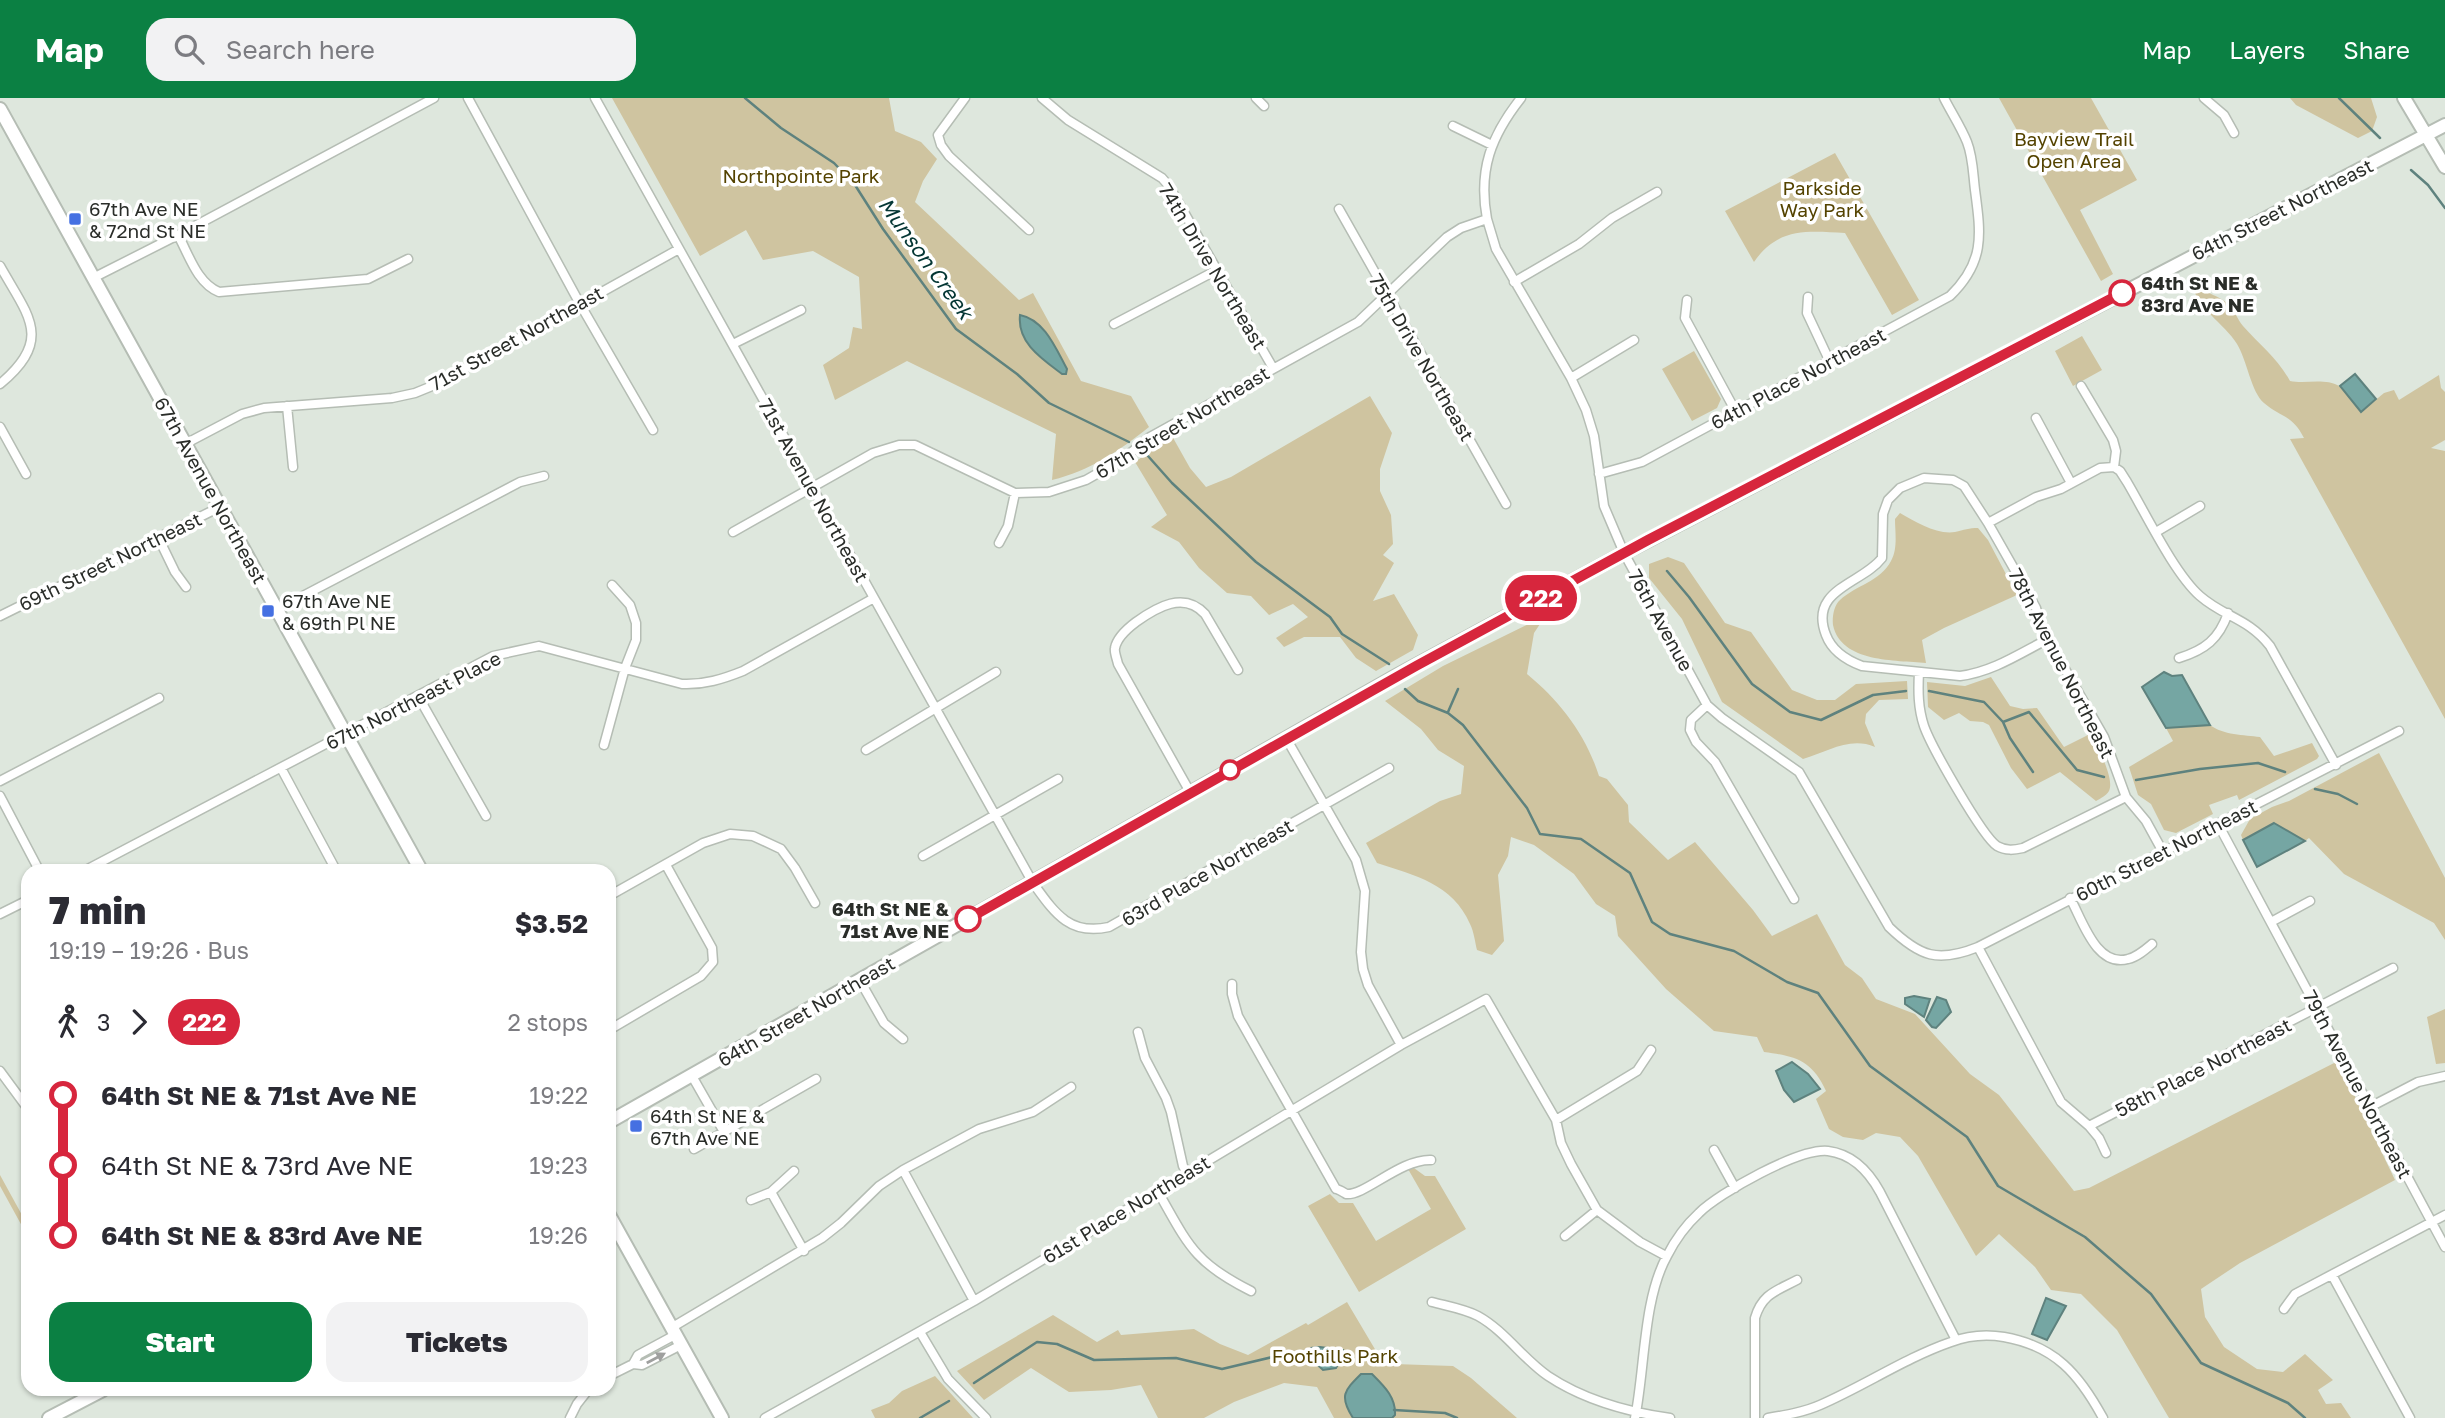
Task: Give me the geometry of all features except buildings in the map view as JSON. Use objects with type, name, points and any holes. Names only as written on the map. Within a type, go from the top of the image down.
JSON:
[{"type":"main road","points":[[2404,98],[2445,167]]},
{"type":"main road","name":"67th Avenue Northeast","points":[[0,109],[418,864]]},
{"type":"main road","name":"64th Street Northeast","points":[[616,1118],[1286,738],[1624,553],[2445,125]]},
{"type":"main road","points":[[616,1228],[723,1418]]},
{"type":"main road","points":[[48,1418],[91,1396]]},
{"type":"street","points":[[93,278],[178,236],[434,98]]},
{"type":"street","points":[[468,98],[580,304],[653,430]]},
{"type":"street","name":"71st Avenue Northeast","points":[[595,98],[1033,883]]},
{"type":"street","points":[[965,98],[938,135],[941,145],[949,156],[1030,230]]},
{"type":"street","name":"74th Drive Northeast","points":[[1042,98],[1068,120],[1161,178],[1169,186],[1273,368]]},
{"type":"street","points":[[1256,98],[1265,106]]},
{"type":"street","points":[[1487,219],[1483,199],[1484,177],[1492,145],[1502,122],[1521,98]]},
{"type":"street","name":"64th Place Northeast","points":[[1599,474],[1642,462],[1950,296],[1969,274],[1977,256],[1980,229],[1972,158],[1966,140],[1944,98]]},
{"type":"street","points":[[2204,98],[2224,115],[2234,133]]},
{"type":"street","points":[[1453,126],[1492,145]]},
{"type":"street","points":[[1514,282],[1579,244],[1612,218],[1657,192]]},
{"type":"street","name":"75th Drive Northeast","points":[[1339,209],[1506,504]]},
{"type":"street","name":"76th Avenue","points":[[1487,219],[1496,249],[1571,378],[1586,410],[1594,436],[1604,506],[1624,553],[1707,705],[1732,726],[1800,772],[1889,927],[1905,942],[1930,954]]},
{"type":"street","name":"67th Street Northeast","points":[[733,532],[873,453],[899,444],[915,445],[1015,493],[1048,492],[1086,480],[1123,459],[1150,437],[1358,322],[1447,237],[1461,228],[1487,219]]},
{"type":"street","points":[[178,236],[202,280],[219,292],[368,279],[408,259]]},
{"type":"street","name":"71st Street Northeast","points":[[185,444],[242,414],[264,408],[392,398],[415,393],[437,384],[679,248]]},
{"type":"street","points":[[0,266],[30,320],[32,343],[25,359],[0,384]]},
{"type":"street","points":[[1114,324],[1217,270]]},
{"type":"street","points":[[1808,297],[1807,313],[1830,362]]},
{"type":"street","points":[[1688,300],[1685,318],[1736,412]]},
{"type":"street","points":[[733,344],[801,310]]},
{"type":"street","points":[[1571,378],[1634,340]]},
{"type":"street","points":[[2081,386],[2113,440],[2116,451],[2114,467]]},
{"type":"street","points":[[287,406],[293,467]]},
{"type":"street","points":[[2036,418],[2071,483]]},
{"type":"street","points":[[0,427],[26,474]]},
{"type":"street","points":[[1988,523],[2036,497],[2100,468],[2114,467],[2120,471],[2192,588],[2210,603],[2256,630],[2270,646],[2336,765]]},
{"type":"street","points":[[278,609],[520,482],[544,477]]},
{"type":"street","name":"78th Avenue Northeast","points":[[1919,673],[1862,666],[1849,661],[1833,648],[1826,636],[1823,612],[1829,598],[1839,587],[1868,572],[1882,558],[1882,514],[1888,500],[1900,488],[1924,478],[1953,480],[1964,486],[1972,497],[2036,608],[2042,629],[2104,737],[2126,797],[2146,821],[2163,852]]},
{"type":"street","points":[[999,543],[1008,526],[1015,493]]},
{"type":"street","points":[[2156,532],[2200,506]]},
{"type":"street","name":"69th Street Northeast","points":[[0,616],[220,507]]},
{"type":"street","points":[[158,537],[174,572],[186,587]]},
{"type":"street","points":[[604,745],[625,668],[636,640],[636,622],[630,605],[612,585]]},
{"type":"street","name":"67th Northeast Place","points":[[97,864],[493,656],[538,646],[682,684],[696,685],[743,671],[874,598]]},
{"type":"street","points":[[1191,792],[1118,664],[1115,649],[1129,628],[1150,612],[1166,604],[1180,602],[1199,608],[1238,670]]},
{"type":"street","points":[[2179,657],[2200,651],[2222,629],[2228,613]]},
{"type":"street","points":[[2048,639],[1976,674],[1960,676],[1919,673],[1920,710],[1930,740],[1983,831],[1997,846],[2005,849],[2013,850],[2035,844],[2126,797]]},
{"type":"street","points":[[866,750],[996,672]]},
{"type":"street","points":[[418,696],[486,816]]},
{"type":"street","points":[[0,781],[159,698]]},
{"type":"street","points":[[1707,705],[1691,720],[1690,730],[1696,742],[1715,762],[1794,898]]},
{"type":"street","name":"60th Street Northeast","points":[[1930,954],[1945,957],[1978,947],[2399,731]]},
{"type":"street","points":[[1286,738],[1350,847],[1362,876],[1365,891],[1361,951],[1363,969],[1367,985],[1401,1045]]},
{"type":"street","points":[[281,768],[333,864]]},
{"type":"street","name":"63rd Place Northeast","points":[[1033,883],[1056,914],[1068,923],[1096,930],[1109,927],[1389,768]]},
{"type":"street","points":[[923,856],[1058,779]]},
{"type":"street","points":[[0,796],[36,864]]},
{"type":"street","name":"79th Avenue Northeast","points":[[2218,824],[2445,1247]]},
{"type":"street","points":[[616,892],[718,837],[730,834],[753,836],[787,855],[815,903]]},
{"type":"street","points":[[616,1026],[701,976],[713,961],[712,948],[666,865]]},
{"type":"street","points":[[2070,898],[2101,952],[2111,959],[2126,960],[2152,944]]},
{"type":"street","points":[[2271,922],[2310,901]]},
{"type":"street","points":[[0,914],[21,904]]},
{"type":"street","points":[[1978,947],[2060,1102],[2089,1126],[2106,1153]]},
{"type":"street","name":"58th Place Northeast","points":[[2089,1126],[2392,968]]},
{"type":"street","points":[[859,979],[884,1023],[903,1038]]},
{"type":"street","points":[[1232,984],[1238,1016],[1336,1189],[1346,1194],[1356,1192],[1418,1160],[1431,1160]]},
{"type":"street","name":"61st Place Northeast","points":[[765,1418],[974,1301],[1401,1045],[1486,999],[1556,1120]]},
{"type":"street","points":[[1138,1032],[1145,1058],[1166,1098],[1186,1173]]},
{"type":"street","points":[[1651,1050],[1637,1070],[1556,1120],[1561,1143],[1597,1210],[1640,1242],[1666,1256]]},
{"type":"street","points":[[0,1071],[21,1100]]},
{"type":"street","points":[[692,1076],[724,1132]]},
{"type":"street","points":[[2370,1107],[2418,1082],[2445,1076]]},
{"type":"street","points":[[694,1149],[816,1079]]},
{"type":"street","points":[[616,1372],[632,1364],[642,1365],[676,1336],[804,1251],[841,1223],[879,1186],[903,1170],[979,1129],[1033,1112],[1071,1087]]},
{"type":"street","points":[[1714,1150],[1735,1188]]},
{"type":"street","points":[[1635,1416],[1651,1303],[1666,1256],[1701,1211],[1735,1188],[1798,1155],[1828,1151],[1855,1161],[1865,1169],[1880,1192],[1956,1340]]},
{"type":"street","points":[[903,1170],[974,1301]]},
{"type":"street","points":[[751,1199],[771,1192],[794,1171]]},
{"type":"street","points":[[1157,1190],[1197,1256],[1215,1271],[1251,1291]]},
{"type":"street","points":[[771,1192],[804,1251]]},
{"type":"street","points":[[1565,1236],[1597,1210]]},
{"type":"street","points":[[2284,1309],[2295,1294],[2445,1215]]},
{"type":"street","points":[[2332,1275],[2410,1418]]},
{"type":"street","points":[[1755,1418],[1755,1318],[1759,1304],[1769,1295],[1797,1280]]},
{"type":"street","points":[[1432,1302],[1475,1314],[1488,1322],[1545,1374],[1576,1392],[1635,1416],[1670,1418]]},
{"type":"street","points":[[920,1332],[948,1379],[986,1418]]},
{"type":"street","points":[[1768,1418],[1819,1405],[1956,1340],[1994,1335],[2032,1343],[2055,1357],[2083,1384],[2103,1418]]},
{"type":"street","points":[[570,1418],[583,1396]]},
{"type":"green space","name":"Northpointe Park","points":[[612,98],[889,98],[895,131],[921,142],[937,159],[923,181],[915,202],[1019,300],[1033,293],[1081,381],[1131,396],[1149,427],[1104,459],[1052,480],[1056,434],[907,361],[835,400],[823,365],[849,348],[853,327],[862,329],[859,277],[813,251],[763,260],[746,230],[700,256]]},
{"type":"green space","name":"Bayview Trail Open Area","points":[[1999,98],[2091,98],[2137,180],[2080,210],[2113,274],[2101,281]]},
{"type":"green space","points":[[2290,98],[2371,98],[2377,117],[2372,131],[2358,138],[2296,105]]},
{"type":"green space","name":"Parkside Way Park","points":[[1835,153],[1919,300],[1892,315],[1845,233],[1806,232],[1783,237],[1773,242],[1754,262],[1725,211]]},
{"type":"green space","points":[[2193,284],[2229,305],[2243,326],[2274,359],[2290,381],[2322,382],[2339,386],[2361,412],[2384,393],[2394,390],[2399,400],[2439,375],[2441,388],[2445,392],[2445,440],[2431,448],[2445,451],[2445,719],[2290,439],[2304,438],[2300,430],[2291,420],[2270,408],[2260,398],[2237,344],[2204,307]]},
{"type":"green space","points":[[2082,336],[2102,370],[2073,386],[2055,351]]},
{"type":"green space","points":[[1694,351],[1721,399],[1717,408],[1692,421],[1662,369]]},
{"type":"green space","points":[[1370,396],[1392,433],[1380,469],[1380,491],[1391,515],[1393,544],[1383,555],[1394,563],[1373,601],[1394,594],[1418,635],[1413,650],[1376,671],[1356,658],[1340,637],[1304,637],[1284,647],[1276,638],[1308,617],[1293,604],[1269,615],[1251,596],[1227,593],[1199,568],[1179,542],[1151,527],[1167,515],[1135,462],[1172,436],[1190,468],[1206,487],[1231,477]]},
{"type":"green space","points":[[1900,513],[1941,532],[1978,528],[1988,540],[2017,595],[1922,640],[1926,663],[1886,660],[1858,653],[1847,647],[1838,637],[1833,625],[1838,602],[1881,574],[1891,561],[1895,546],[1895,519]]},
{"type":"green space","points":[[1668,557],[1684,563],[1725,623],[1751,632],[1792,690],[1817,700],[1835,700],[1856,684],[1907,681],[1908,699],[1879,700],[1866,714],[1865,723],[1875,747],[1848,744],[1803,759],[1722,702],[1682,619],[1649,578],[1649,564]]},
{"type":"green space","points":[[1559,609],[1561,615],[1540,624],[1534,633],[1527,674],[1561,707],[1579,733],[1599,776],[1607,779],[1628,805],[1629,822],[1668,860],[1695,842],[1772,936],[1817,914],[1845,965],[1862,978],[1876,999],[1915,1014],[1970,1074],[1999,1095],[2074,1191],[2089,1188],[2338,1061],[2395,1180],[2240,1263],[2201,1289],[2205,1317],[2224,1347],[2257,1369],[2283,1372],[2305,1354],[2333,1380],[2318,1390],[2326,1404],[2341,1403],[2351,1418],[2169,1418],[2117,1330],[2081,1294],[2051,1290],[2035,1267],[1999,1234],[1976,1256],[1918,1156],[1900,1137],[1876,1133],[1863,1140],[1843,1137],[1829,1129],[1816,1099],[1826,1091],[1815,1072],[1794,1058],[1764,1052],[1757,1037],[1714,1031],[1666,989],[1618,936],[1615,916],[1596,904],[1574,874],[1534,845],[1511,837],[1508,856],[1498,875],[1504,941],[1492,955],[1477,950],[1463,910],[1443,890],[1418,877],[1377,863],[1366,843],[1440,801],[1461,794],[1464,766],[1438,750],[1421,729],[1385,701],[1443,666]]},
{"type":"green space","points":[[1991,677],[2010,706],[2037,708],[2064,747],[2090,734],[2110,779],[2109,791],[2096,801],[2060,772],[2027,789],[2011,768],[1989,725],[1970,721],[1959,713],[1944,720],[1928,707],[1927,682],[1965,686]]},
{"type":"green space","points":[[2210,725],[2227,733],[2260,737],[2274,756],[2312,743],[2319,756],[2239,800],[2237,795],[2209,805],[2213,814],[2176,833],[2164,830],[2151,804],[2138,795],[2129,767],[2173,741],[2166,728]]},
{"type":"green space","points":[[2379,753],[2445,878],[2445,940],[2434,923],[2344,874],[2309,838],[2305,841],[2274,824],[2243,840],[2241,835],[2250,819]]},
{"type":"green space","points":[[2445,1009],[2445,1063],[2436,1064],[2427,1017]]},
{"type":"green space","points":[[1414,1168],[1425,1176],[1435,1176],[1466,1229],[1359,1292],[1308,1206],[1330,1194],[1339,1203],[1353,1203],[1376,1241],[1431,1209],[1408,1169]]},
{"type":"green space","points":[[0,1175],[21,1213],[21,1224],[0,1186]]},
{"type":"green space","name":"Foothills Park","points":[[1347,1302],[1379,1356],[1394,1364],[1453,1366],[1517,1418],[1334,1418],[1317,1387],[1284,1383],[1234,1402],[1204,1418],[1158,1418],[1141,1385],[1069,1392],[1031,1368],[984,1400],[957,1371],[1053,1315],[1097,1342],[1118,1330],[1121,1335],[1194,1329],[1220,1344],[1248,1355]]},
{"type":"green space","points":[[935,1376],[973,1418],[875,1418],[871,1410],[889,1403],[902,1391]]},
{"type":"water","points":[[1020,315],[1036,323],[1049,336],[1067,369],[1066,374],[1062,374],[1032,349],[1022,334]]},
{"type":"water","points":[[2355,374],[2376,399],[2361,412],[2340,386]]},
{"type":"water","points":[[2164,672],[2172,676],[2182,675],[2210,725],[2166,728],[2142,687]]},
{"type":"water","points":[[2274,823],[2305,841],[2257,867],[2243,840]]},
{"type":"water","points":[[1914,996],[1930,999],[1924,1017],[1905,1004],[1905,998]]},
{"type":"water","points":[[1937,997],[1946,1000],[1951,1012],[1936,1028],[1926,1020]]},
{"type":"water","points":[[1792,1062],[1808,1074],[1820,1089],[1794,1102],[1784,1090],[1776,1071]]},
{"type":"water","points":[[2046,1298],[2066,1306],[2047,1340],[2032,1334]]},
{"type":"water","points":[[1311,1348],[1343,1350],[1336,1368],[1323,1370],[1308,1356]]},
{"type":"water","points":[[1361,1374],[1372,1374],[1388,1392],[1395,1409],[1392,1418],[1353,1418],[1346,1404],[1345,1394]]},
{"type":"waterway","name":"Munson Creek","points":[[745,98],[781,128],[834,163],[855,185],[883,229],[956,329],[1017,374],[1049,403],[1129,442]]},
{"type":"waterway","points":[[2339,98],[2380,138]]},
{"type":"waterway","points":[[2411,170],[2428,185],[2445,208]]},
{"type":"waterway","name":"Munson Creek","points":[[1148,456],[1172,483],[1256,562],[1330,617],[1342,634],[1389,664]]},
{"type":"waterway","points":[[1667,571],[1752,684],[1790,712],[1821,720],[1873,695],[1906,691]]},
{"type":"waterway","name":"Munson Creek","points":[[1405,689],[1418,701],[1448,713],[1463,725],[1527,808],[1540,834],[1581,839],[1630,873],[1652,922],[1670,934],[1734,951],[1787,982],[1818,993],[1870,1066],[1967,1137],[1998,1186],[2085,1237],[2151,1294],[2201,1363],[2288,1403],[2305,1418]]},
{"type":"waterway","points":[[1448,712],[1458,689]]},
{"type":"waterway","points":[[1929,691],[1984,702],[2003,722],[2029,712],[2077,770],[2104,777]]},
{"type":"waterway","points":[[2003,722],[2010,738],[2033,772]]},
{"type":"waterway","points":[[2136,780],[2258,763],[2285,772]]},
{"type":"waterway","points":[[2315,789],[2338,794],[2357,804]]},
{"type":"waterway","points":[[974,1383],[1037,1342],[1057,1344],[1094,1360],[1176,1358],[1222,1369],[1285,1354]]},
{"type":"waterway","points":[[920,1418],[949,1401]]},
{"type":"waterway","points":[[1394,1410],[1445,1413],[1457,1418]]},
{"type":"bus line","name":"222","points":[[968,919],[1286,738],[1648,540],[2122,293]]},
{"type":"place","name":"67th Ave NE & 72nd St NE","points":[[75,219]]},
{"type":"place","name":"64th St NE & 83rd Ave NE","points":[[2122,293]]},
{"type":"place","name":"67th Ave NE & 69th Pl NE","points":[[268,611]]},
{"type":"place","name":"64th St NE & 71st Ave NE","points":[[968,919]]},
{"type":"place","name":"64th St NE & 67th Ave NE","points":[[636,1126]]}]
